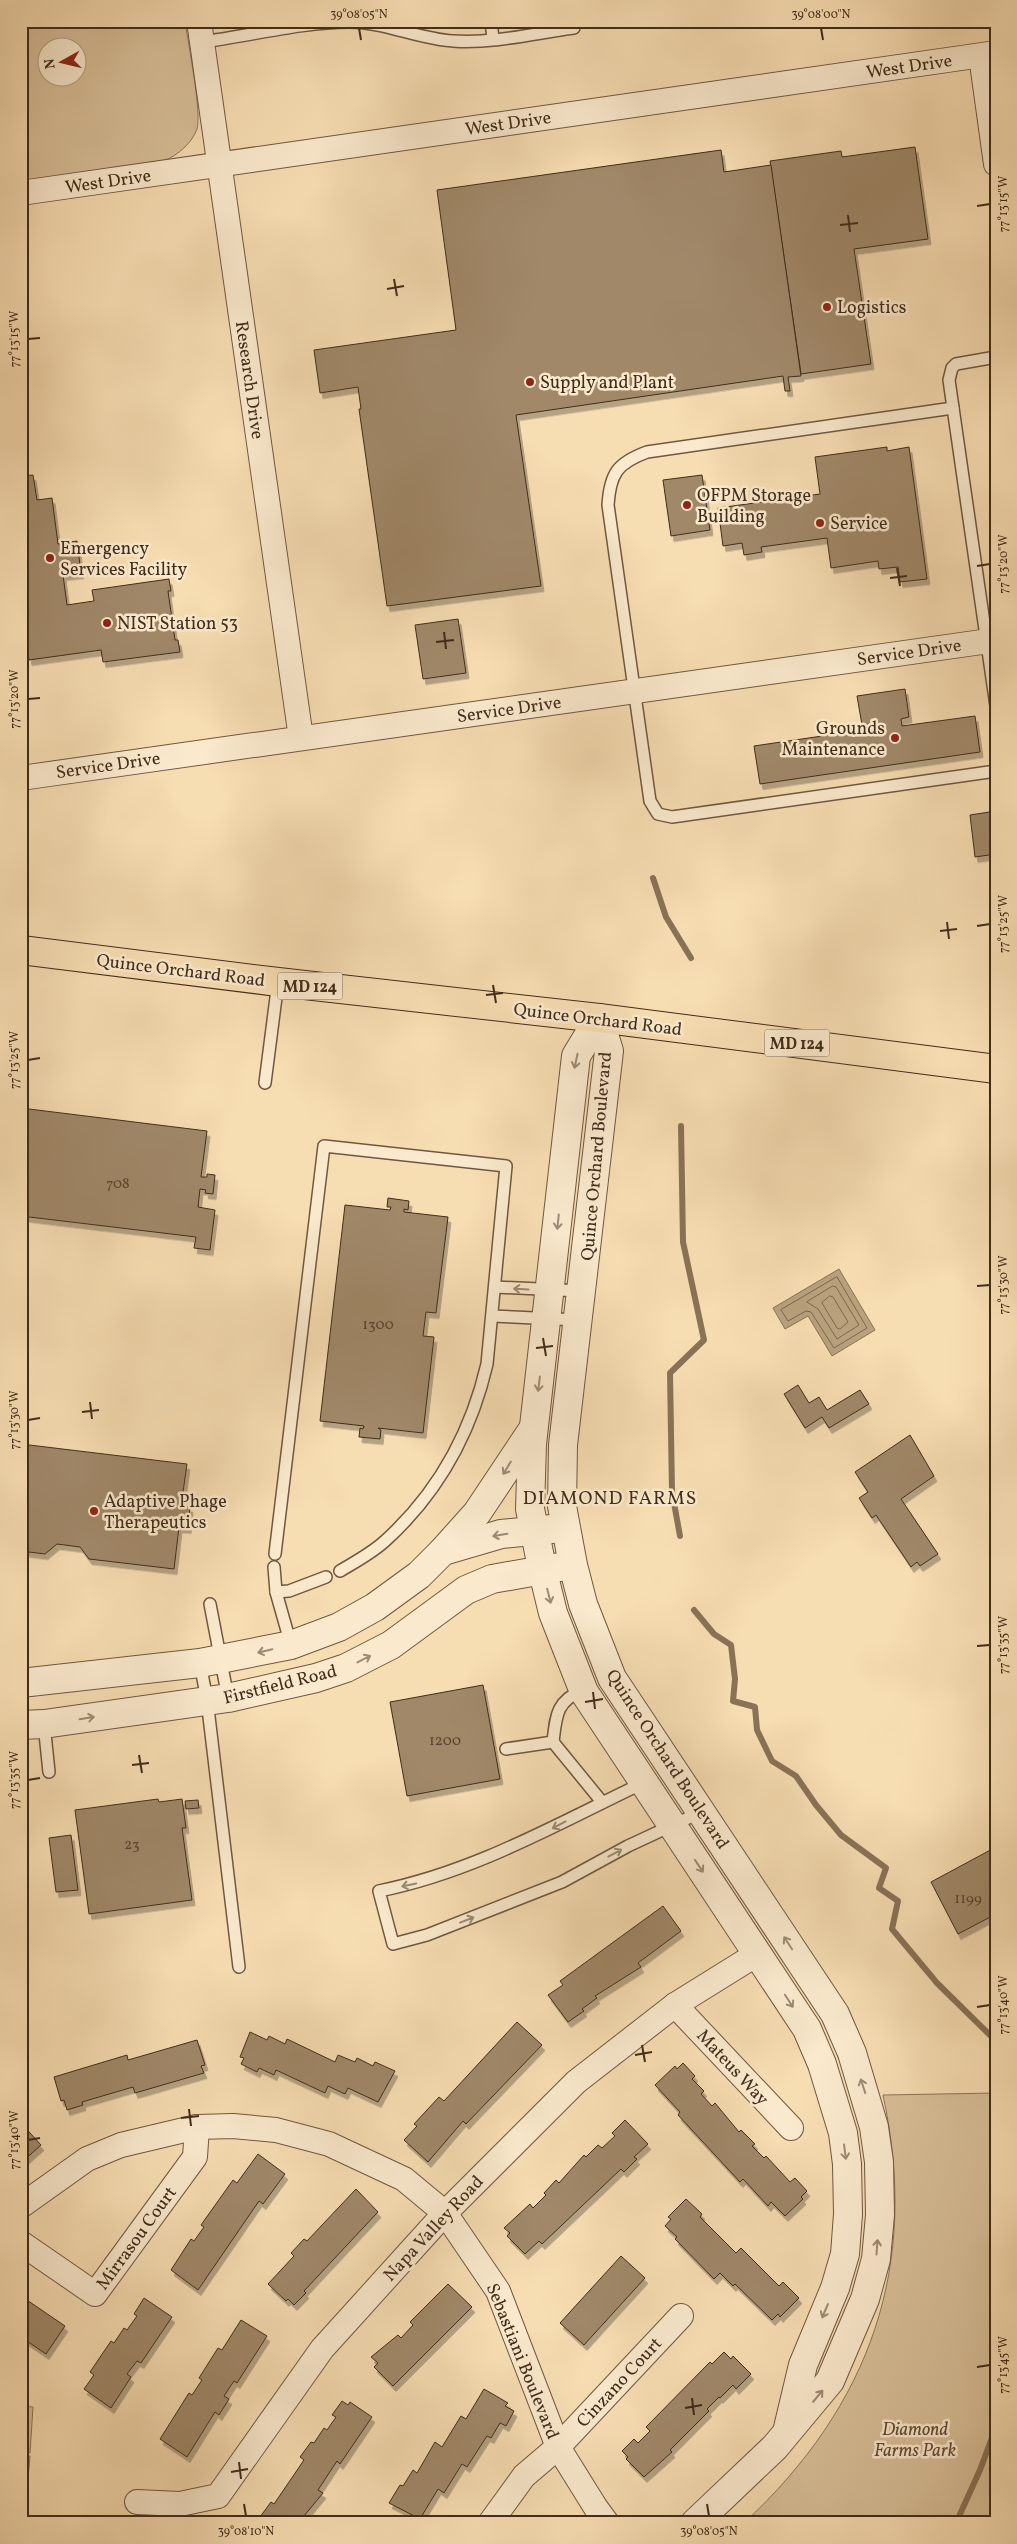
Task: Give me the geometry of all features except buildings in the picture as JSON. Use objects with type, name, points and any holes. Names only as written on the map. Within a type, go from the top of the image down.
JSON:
[{"type":"main road","name":"Quince Orchard Road","points":[[21,950],[278,982],[599,1018],[996,1068]]},
{"type":"street","name":"Research Drive","points":[[201,32],[301,738]]},
{"type":"street","name":"West Drive","points":[[21,193],[988,55]]},
{"type":"street","points":[[988,55],[996,164]]},
{"type":"street","name":"Service Drive","points":[[21,778],[991,640]]},
{"type":"street","name":"Quince Orchard Boulevard","points":[[599,1018],[576,1056],[534,1428],[530,1509],[553,1613],[583,1690],[807,2029],[822,2064],[843,2133],[847,2164],[848,2214],[845,2254],[835,2288],[803,2365],[787,2434]]},
{"type":"street","name":"Quince Orchard Boulevard","points":[[599,1018],[609,1051],[563,1444],[562,1506],[573,1565],[583,1604],[612,1678],[835,2014],[852,2052],[874,2127],[879,2162],[880,2215],[876,2259],[865,2299],[830,2381],[787,2434],[696,2523]]},
{"type":"street","points":[[443,1551],[477,1513],[534,1428]]},
{"type":"street","name":"Firstfield Road","points":[[21,1683],[211,1661],[291,1645],[339,1627],[376,1607],[419,1575],[443,1551],[501,1534],[535,1533],[566,1527]]},
{"type":"street","name":"Firstfield Road","points":[[33,1725],[218,1699],[284,1687],[346,1668],[391,1645],[466,1590],[492,1579],[573,1565]]},
{"type":"street","name":"Napa Valley Road","points":[[137,2502],[180,2504],[218,2496],[322,2349],[445,2213],[576,2082],[676,2005],[757,1954]]},
{"type":"street","name":"Mateus Way","points":[[676,2005],[791,2128]]},
{"type":"street","name":"Sebastiani Boulevard","points":[[21,2206],[87,2159],[121,2145],[196,2127],[233,2126],[276,2130],[330,2144],[404,2180],[445,2213],[498,2291],[558,2447],[607,2523]]},
{"type":"street","name":"Mirrasou Court","points":[[21,2243],[95,2294],[195,2157],[196,2127]]},
{"type":"street","name":"Cinzano Court","points":[[490,2523],[524,2476],[558,2447],[681,2316]]},
{"type":"lane","points":[[491,21],[493,39]]},
{"type":"lane","points":[[201,32],[333,22],[366,22],[438,40],[470,42],[574,28]]},
{"type":"lane","points":[[996,357],[962,362],[952,368],[949,380],[991,640],[996,706]]},
{"type":"lane","points":[[953,408],[647,452],[628,459],[616,470],[609,488],[608,505],[650,801],[653,808],[664,816],[996,771]]},
{"type":"lane","points":[[265,1083],[278,982]]},
{"type":"lane","points":[[275,1554],[324,1146],[506,1166],[487,1364],[480,1392],[457,1451],[435,1485],[384,1542],[340,1571]]},
{"type":"lane","points":[[495,1287],[582,1291]]},
{"type":"lane","points":[[492,1316],[579,1320]]},
{"type":"lane","points":[[274,1567],[276,1592],[291,1645]]},
{"type":"lane","points":[[276,1592],[289,1591],[326,1577]]},
{"type":"lane","points":[[210,1604],[211,1661],[218,1699],[239,1967]]},
{"type":"lane","points":[[211,1661],[218,1699]]},
{"type":"lane","points":[[583,1690],[570,1695],[557,1712],[553,1742],[602,1802]]},
{"type":"lane","points":[[33,1725],[49,1772]]},
{"type":"lane","points":[[506,1749],[553,1742]]},
{"type":"lane","points":[[643,1783],[602,1802],[540,1836],[419,1883],[380,1891],[393,1944],[427,1935],[562,1882],[701,1812]]},
{"type":"green space","points":[[21,21],[185,21],[198,108],[197,129],[192,139],[184,148],[164,161],[21,182]]},
{"type":"green space","name":"Diamond Farms Park","points":[[996,2093],[995,2523],[744,2523],[788,2478],[824,2430],[854,2381],[875,2328],[889,2274],[895,2217],[893,2157],[883,2095]]},
{"type":"green space","points":[[21,2406],[33,2407],[30,2453],[21,2452]]},
{"type":"green space","points":[[21,2456],[30,2456],[26,2502],[21,2501]]},
{"type":"water","points":[[839,1269],[875,1330],[832,1356],[808,1316],[785,1329],[773,1308]]},
{"type":"waterway","points":[[653,878],[666,917],[691,958]]},
{"type":"waterway","points":[[680,1536],[672,1492],[670,1373],[704,1340],[683,1242],[681,1126]]},
{"type":"waterway","points":[[694,1610],[714,1634],[731,1645],[735,1679],[733,1701],[755,1707],[757,1730],[772,1761],[796,1776],[816,1805],[841,1835],[886,1868],[879,1888],[898,1901],[892,1929],[937,1983],[996,2041]]},
{"type":"waterway","points":[[956,2523],[980,2470],[996,2427]]},
{"type":"place","name":"Logistics","points":[[827,307]]},
{"type":"place","name":"Supply and Plant","points":[[530,382]]},
{"type":"place","name":"OFPM Storage Building","points":[[687,505]]},
{"type":"place","name":"Service","points":[[820,523]]},
{"type":"place","name":"Emergency Services Facility","points":[[50,558]]},
{"type":"place","name":"NIST Station 53","points":[[107,623]]},
{"type":"place","name":"Grounds Maintenance","points":[[895,738]]},
{"type":"place","name":"Adaptive Phage Therapeutics","points":[[94,1511]]},
{"type":"district","name":"DIAMOND FARMS","points":[[610,1497]]}]
